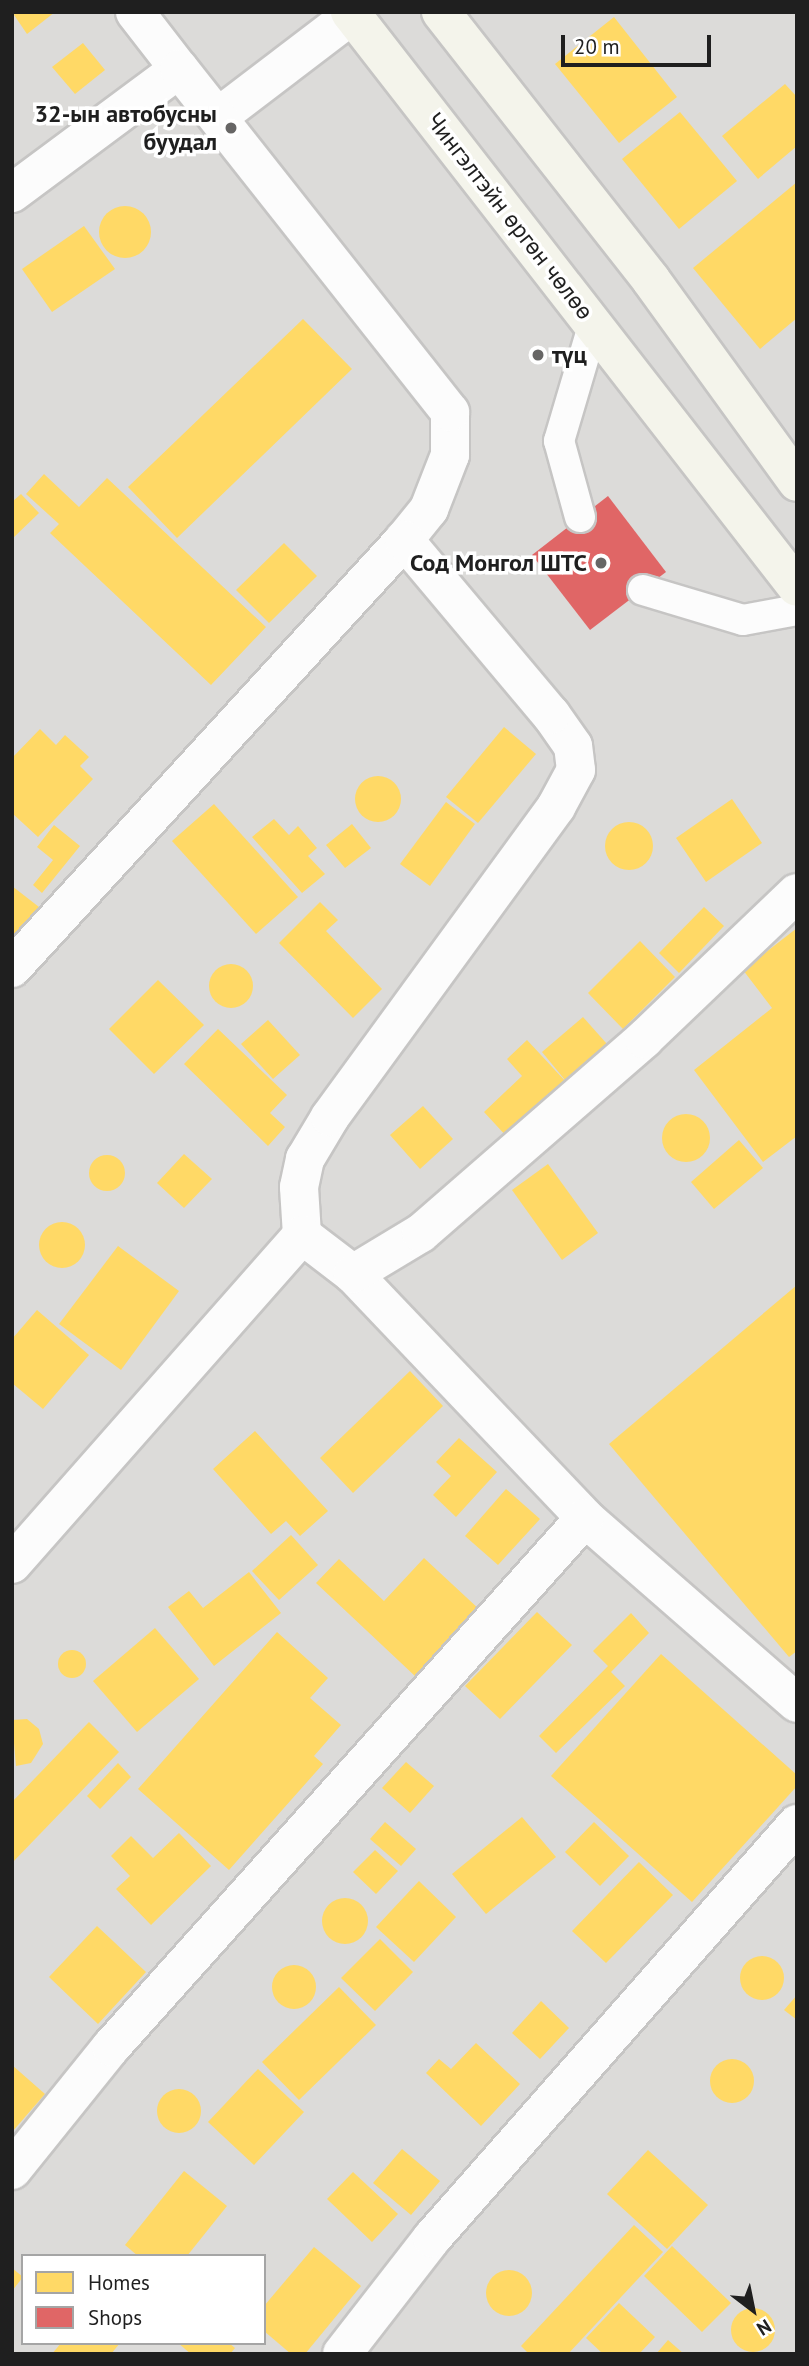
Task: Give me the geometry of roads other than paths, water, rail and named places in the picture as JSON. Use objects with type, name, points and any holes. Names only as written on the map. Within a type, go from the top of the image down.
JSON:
[{"type":"main road","points":[[441,12],[651,280],[797,482]]},
{"type":"main road","name":"Чингэлтэйн өргөн чөлөө","points":[[351,14],[797,587]]},
{"type":"street","points":[[12,968],[404,540],[429,509],[450,455],[450,412],[135,12]]},
{"type":"street","points":[[218,117],[351,14]]},
{"type":"street","points":[[12,193],[179,69]]},
{"type":"street","points":[[12,1564],[302,1235],[299,1187],[305,1159],[556,807],[576,770],[573,746],[551,715],[404,540]]},
{"type":"street","points":[[353,1274],[421,1233],[465,1199],[644,1039],[797,893]]},
{"type":"street","points":[[302,1235],[353,1274],[585,1518],[797,1703]]},
{"type":"street","points":[[12,2170],[111,2047],[585,1518]]},
{"type":"street","points":[[342,2354],[432,2238],[797,1824]]},
{"type":"lane","points":[[580,517],[559,442],[594,323]]},
{"type":"lane","points":[[643,590],[743,620],[797,610]]},
{"type":"place","name":"32-ын автобусны буудал","points":[[231,128]]},
{"type":"place","name":"түц","points":[[538,355]]},
{"type":"place","name":"Сод Монгол ШТС","points":[[601,563]]}]
